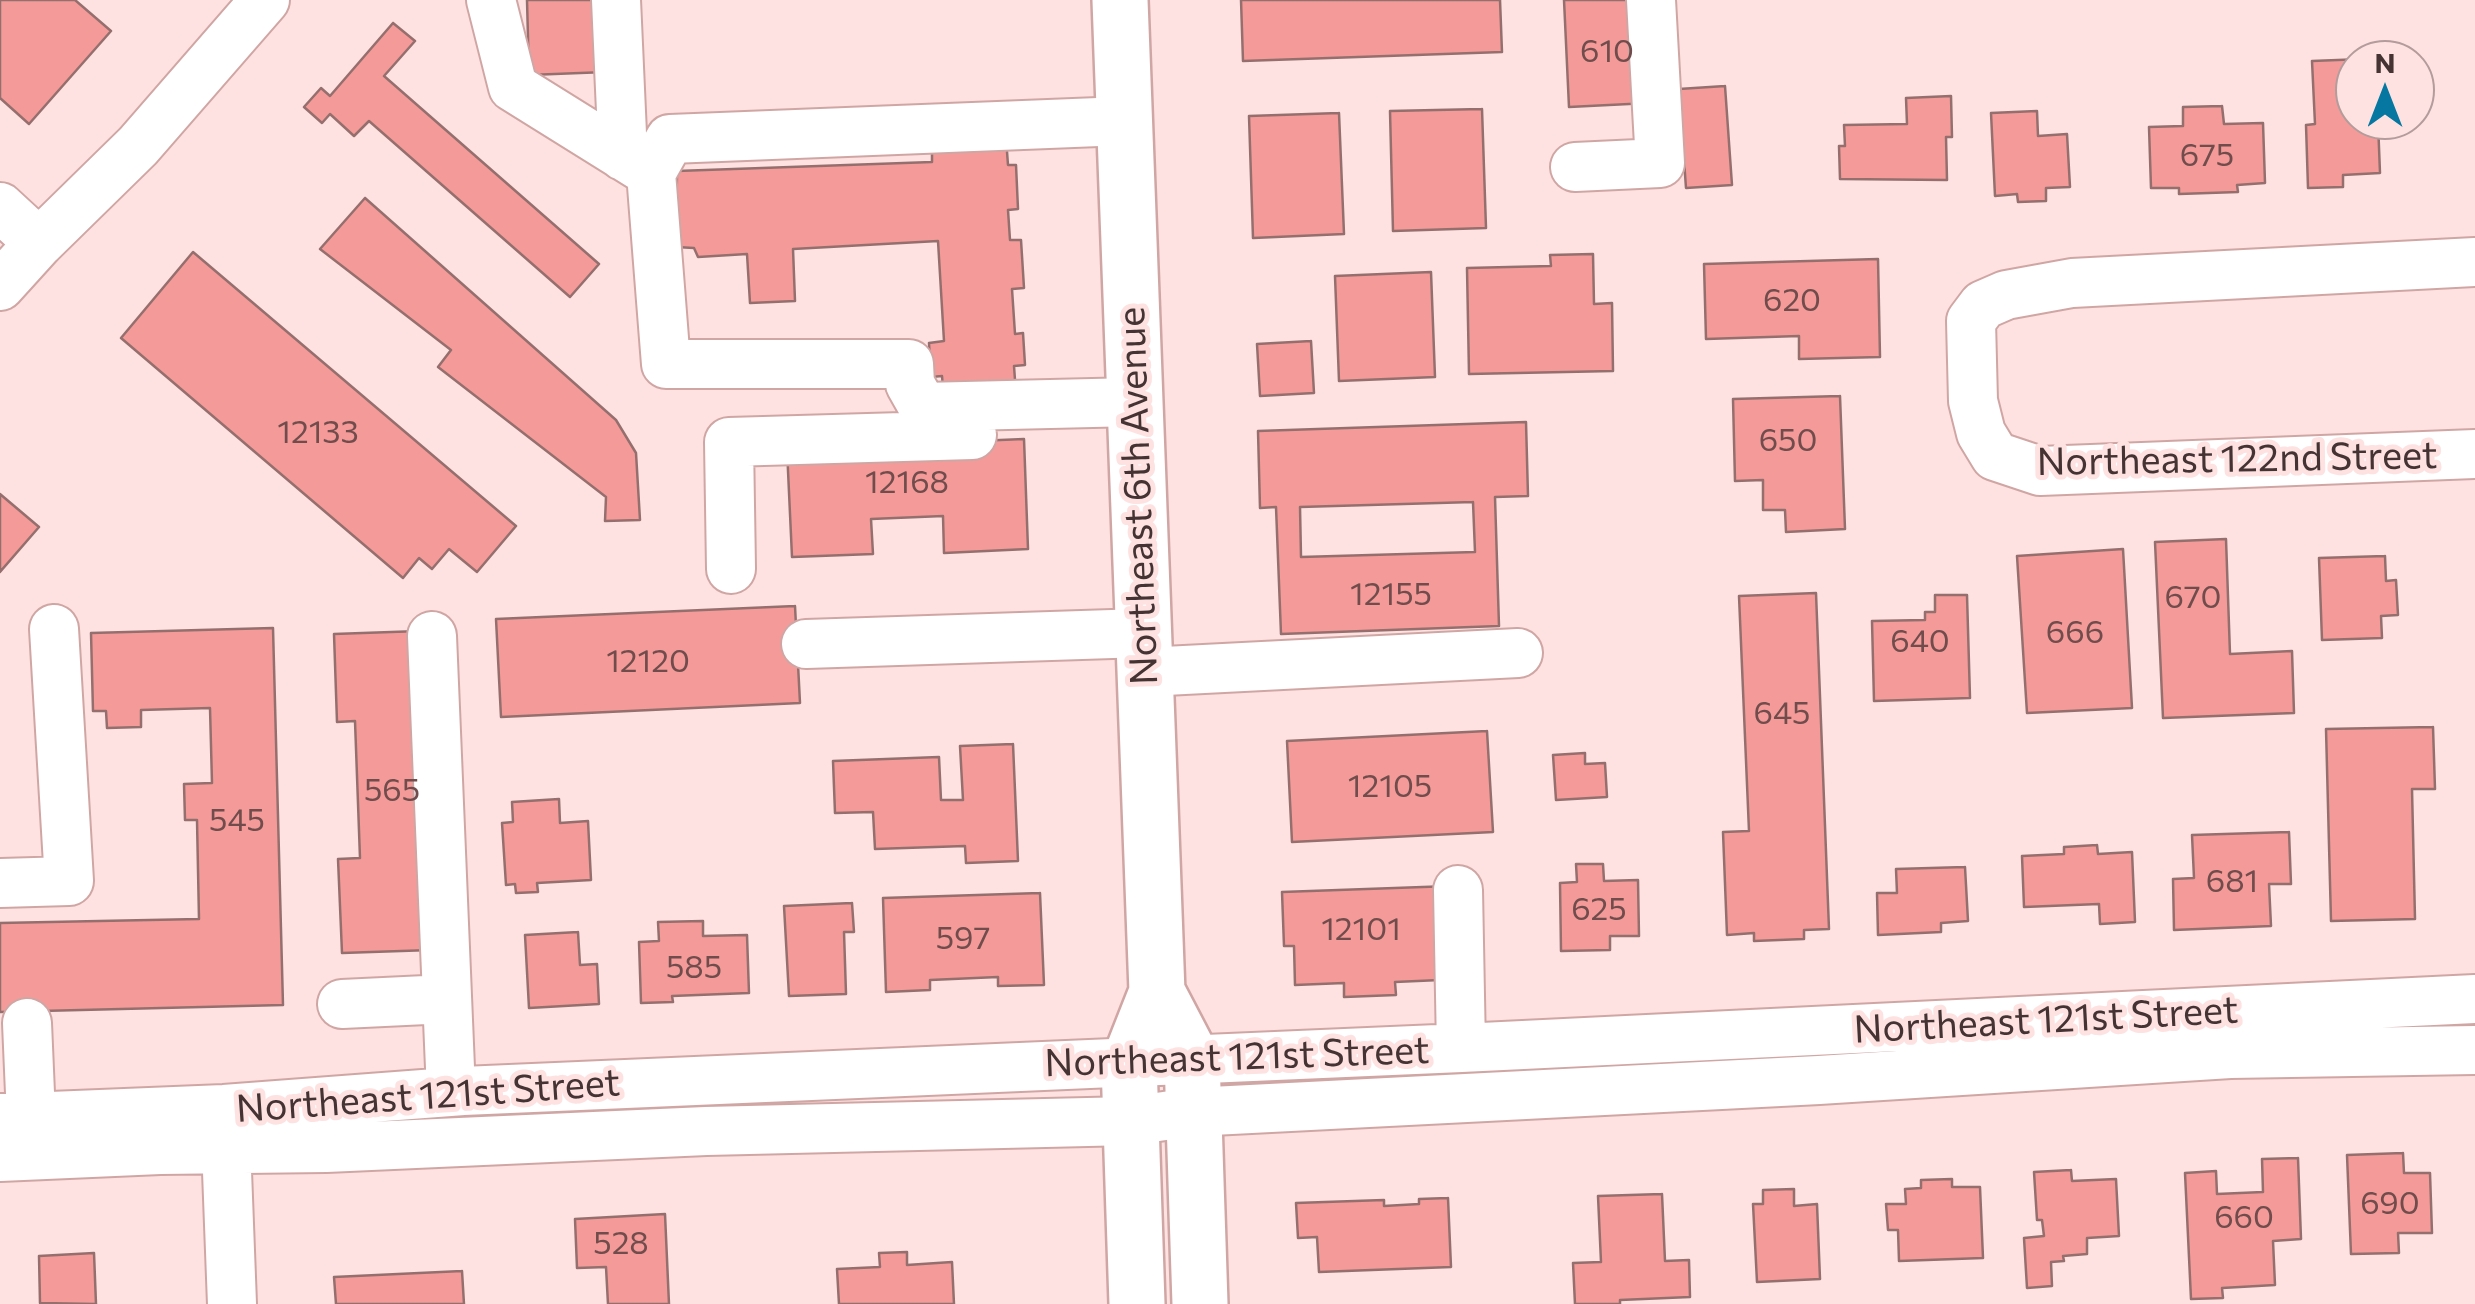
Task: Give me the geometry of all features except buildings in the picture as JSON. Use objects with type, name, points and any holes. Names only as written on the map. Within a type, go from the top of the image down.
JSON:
[{"type":"main road","name":"Northeast 6th Avenue","points":[[1120,0],[1157,992],[1128,1062],[1137,1304]]},
{"type":"main road","name":"Northeast 6th Avenue","points":[[1157,992],[1192,1059],[1200,1304]]},
{"type":"street","points":[[0,286],[39,242],[138,146],[265,0]]},
{"type":"street","points":[[491,0],[513,87],[637,165]]},
{"type":"street","points":[[616,0],[666,364],[909,364],[910,384],[923,408],[1135,416]]},
{"type":"street","points":[[1575,167],[1660,163],[1651,0]]},
{"type":"street","points":[[637,165],[670,139],[1124,122]]},
{"type":"street","points":[[0,208],[39,242]]},
{"type":"street","name":"Northeast 122nd Street","points":[[2475,262],[2072,283],[2006,295],[1983,305],[1971,320],[1973,401],[1981,433],[1995,456],[2040,470],[2475,454]]},
{"type":"street","points":[[732,570],[729,442],[1135,416]]},
{"type":"street","points":[[0,884],[69,881],[54,629]]},
{"type":"street","points":[[432,636],[450,1092]]},
{"type":"street","points":[[806,644],[1144,652],[1518,652]]},
{"type":"street","points":[[1458,890],[1461,1048]]},
{"type":"street","name":"Northeast 121st Street","points":[[0,1157],[225,1129],[305,1104],[450,1092],[2475,999]]},
{"type":"street","points":[[342,1004],[446,1000]]},
{"type":"street","points":[[15,1117],[26,1023]]},
{"type":"street","name":"Northeast 121st Street","points":[[15,1117],[225,1129],[326,1148],[706,1131],[1130,1120],[1192,1112],[2230,1054],[2475,1050]]},
{"type":"street","points":[[225,1129],[232,1304]]}]
